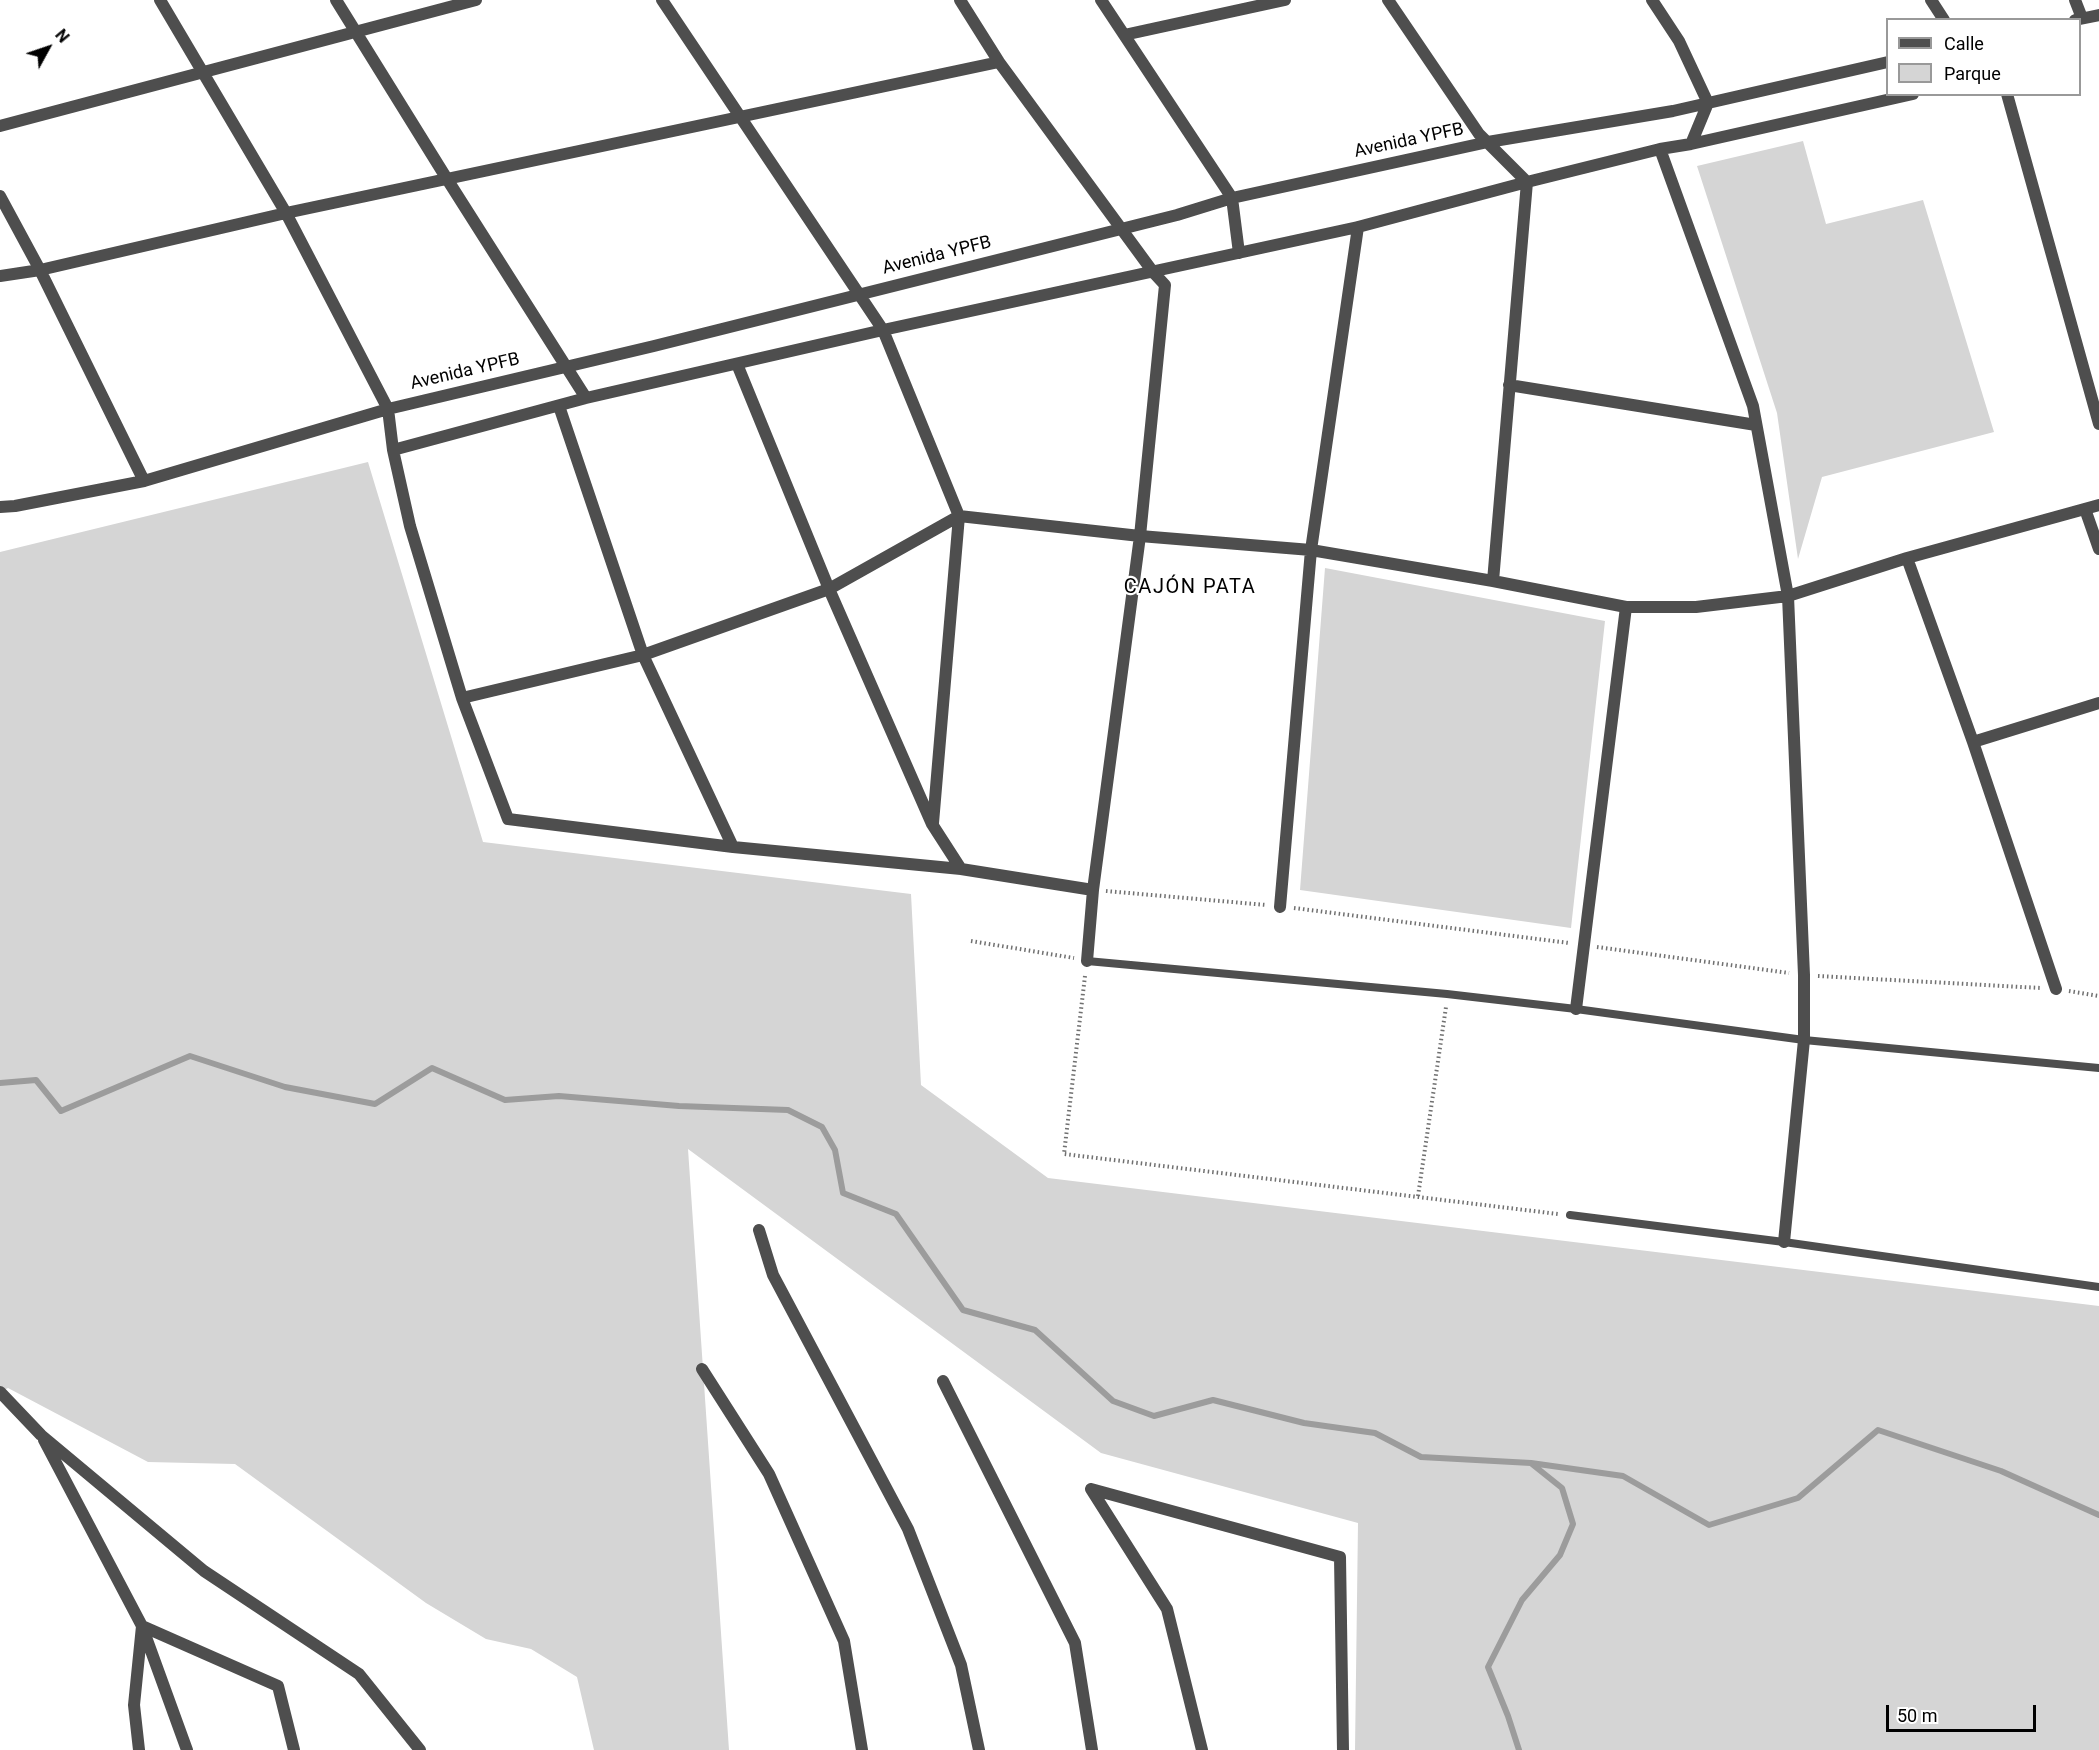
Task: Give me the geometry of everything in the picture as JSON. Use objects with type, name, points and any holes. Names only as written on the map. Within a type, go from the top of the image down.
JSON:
[{"type":"street","points":[[160,0],[286,213],[388,409],[393,450],[410,526],[462,698],[508,819],[733,847],[961,869],[1093,890]]},
{"type":"street","points":[[336,0],[586,398]]},
{"type":"street","points":[[0,126],[476,0]]},
{"type":"street","points":[[662,0],[883,330],[959,516],[932,824]]},
{"type":"street","points":[[960,0],[999,62],[1153,272],[1165,285],[1140,536],[1093,890],[1087,961]]},
{"type":"street","points":[[1101,0],[1232,198],[1239,253]]},
{"type":"street","points":[[1124,34],[1285,0]]},
{"type":"street","points":[[1388,0],[1479,134],[1527,182],[1493,580]]},
{"type":"street","points":[[1652,0],[1679,41],[1708,103],[1691,144]]},
{"type":"street","points":[[1931,0],[1943,18]]},
{"type":"street","points":[[2074,0],[2079,18]]},
{"type":"street","points":[[2081,19],[2099,15]]},
{"type":"street","points":[[0,276],[40,270],[286,213],[999,62]]},
{"type":"street","name":"Avenida YPFB","points":[[0,507],[144,481],[388,409],[654,346],[1121,229],[1232,198],[1488,142],[1708,103],[1886,62]]},
{"type":"street","points":[[393,450],[586,398],[883,330],[1358,227],[1660,149],[1904,96]]},
{"type":"street","points":[[2008,96],[2099,424]]},
{"type":"street","points":[[1660,149],[1753,406],[1788,596],[1804,975],[1804,1040],[1784,1242]]},
{"type":"street","points":[[0,196],[40,270],[144,481]]},
{"type":"street","points":[[1280,907],[1311,550],[1358,227]]},
{"type":"street","points":[[737,364],[829,589],[932,824],[961,869]]},
{"type":"street","points":[[1509,385],[1756,425]]},
{"type":"street","points":[[559,406],[643,656],[733,847]]},
{"type":"street","points":[[462,698],[643,656],[829,589],[959,516],[1140,536],[1311,550],[1493,580],[1626,608],[1696,607],[1788,596],[1907,558],[2099,505]]},
{"type":"street","points":[[2085,509],[2099,549]]},
{"type":"street","points":[[1907,558],[1973,742],[2056,989]]},
{"type":"street","points":[[1576,1009],[1626,608]]},
{"type":"street","points":[[1973,742],[2099,704]]},
{"type":"street","points":[[759,1230],[773,1275],[908,1529],[961,1665],[979,1750]]},
{"type":"street","points":[[702,1369],[769,1474],[844,1641],[862,1750]]},
{"type":"street","points":[[943,1381],[1075,1643],[1092,1750]]},
{"type":"street","points":[[0,1392],[41,1435],[204,1571],[359,1674],[420,1750]]},
{"type":"street","points":[[41,1435],[142,1626],[187,1750]]},
{"type":"street","points":[[1202,1750],[1167,1609],[1091,1489],[1341,1557],[1342,1750]]},
{"type":"street","points":[[139,1750],[134,1705],[142,1626]]},
{"type":"street","points":[[142,1626],[278,1686],[294,1750]]},
{"type":"lane","points":[[1087,961],[1448,994],[1804,1040],[2099,1068]]},
{"type":"lane","points":[[1570,1215],[1784,1242],[2099,1287]]},
{"type":"path","points":[[971,941],[1087,961],[1064,1154],[1570,1215]]},
{"type":"path","points":[[1418,1196],[1448,994]]},
{"type":"green space","points":[[1803,141],[1826,224],[1923,200],[1994,432],[1822,477],[1798,559],[1777,413],[1697,166]]},
{"type":"green space","points":[[368,462],[483,842],[911,894],[921,1085],[1048,1178],[2099,1306],[2099,1750],[1355,1750],[1358,1523],[1101,1453],[688,1149],[729,1750],[594,1750],[577,1677],[531,1649],[486,1639],[426,1603],[235,1464],[148,1462],[8,1388],[0,1392],[0,552]]},
{"type":"green space","points":[[1325,568],[1605,621],[1571,928],[1300,890]]},
{"type":"waterway","points":[[0,1083],[36,1080],[61,1111],[190,1056],[285,1087],[375,1104],[432,1068],[505,1100],[559,1096],[679,1106],[788,1110],[822,1127],[835,1150],[843,1193],[896,1214],[963,1310],[1035,1330],[1113,1401],[1154,1416],[1213,1400],[1304,1423],[1375,1433],[1421,1457],[1531,1463],[1623,1476],[1709,1525],[1798,1498],[1878,1430],[2001,1471],[2099,1515]]},
{"type":"waterway","points":[[1519,1750],[1488,1667],[1522,1600],[1560,1555],[1573,1524],[1562,1488],[1532,1464]]},
{"type":"district","name":"CAJÓN PATA","points":[[1190,588]]}]
